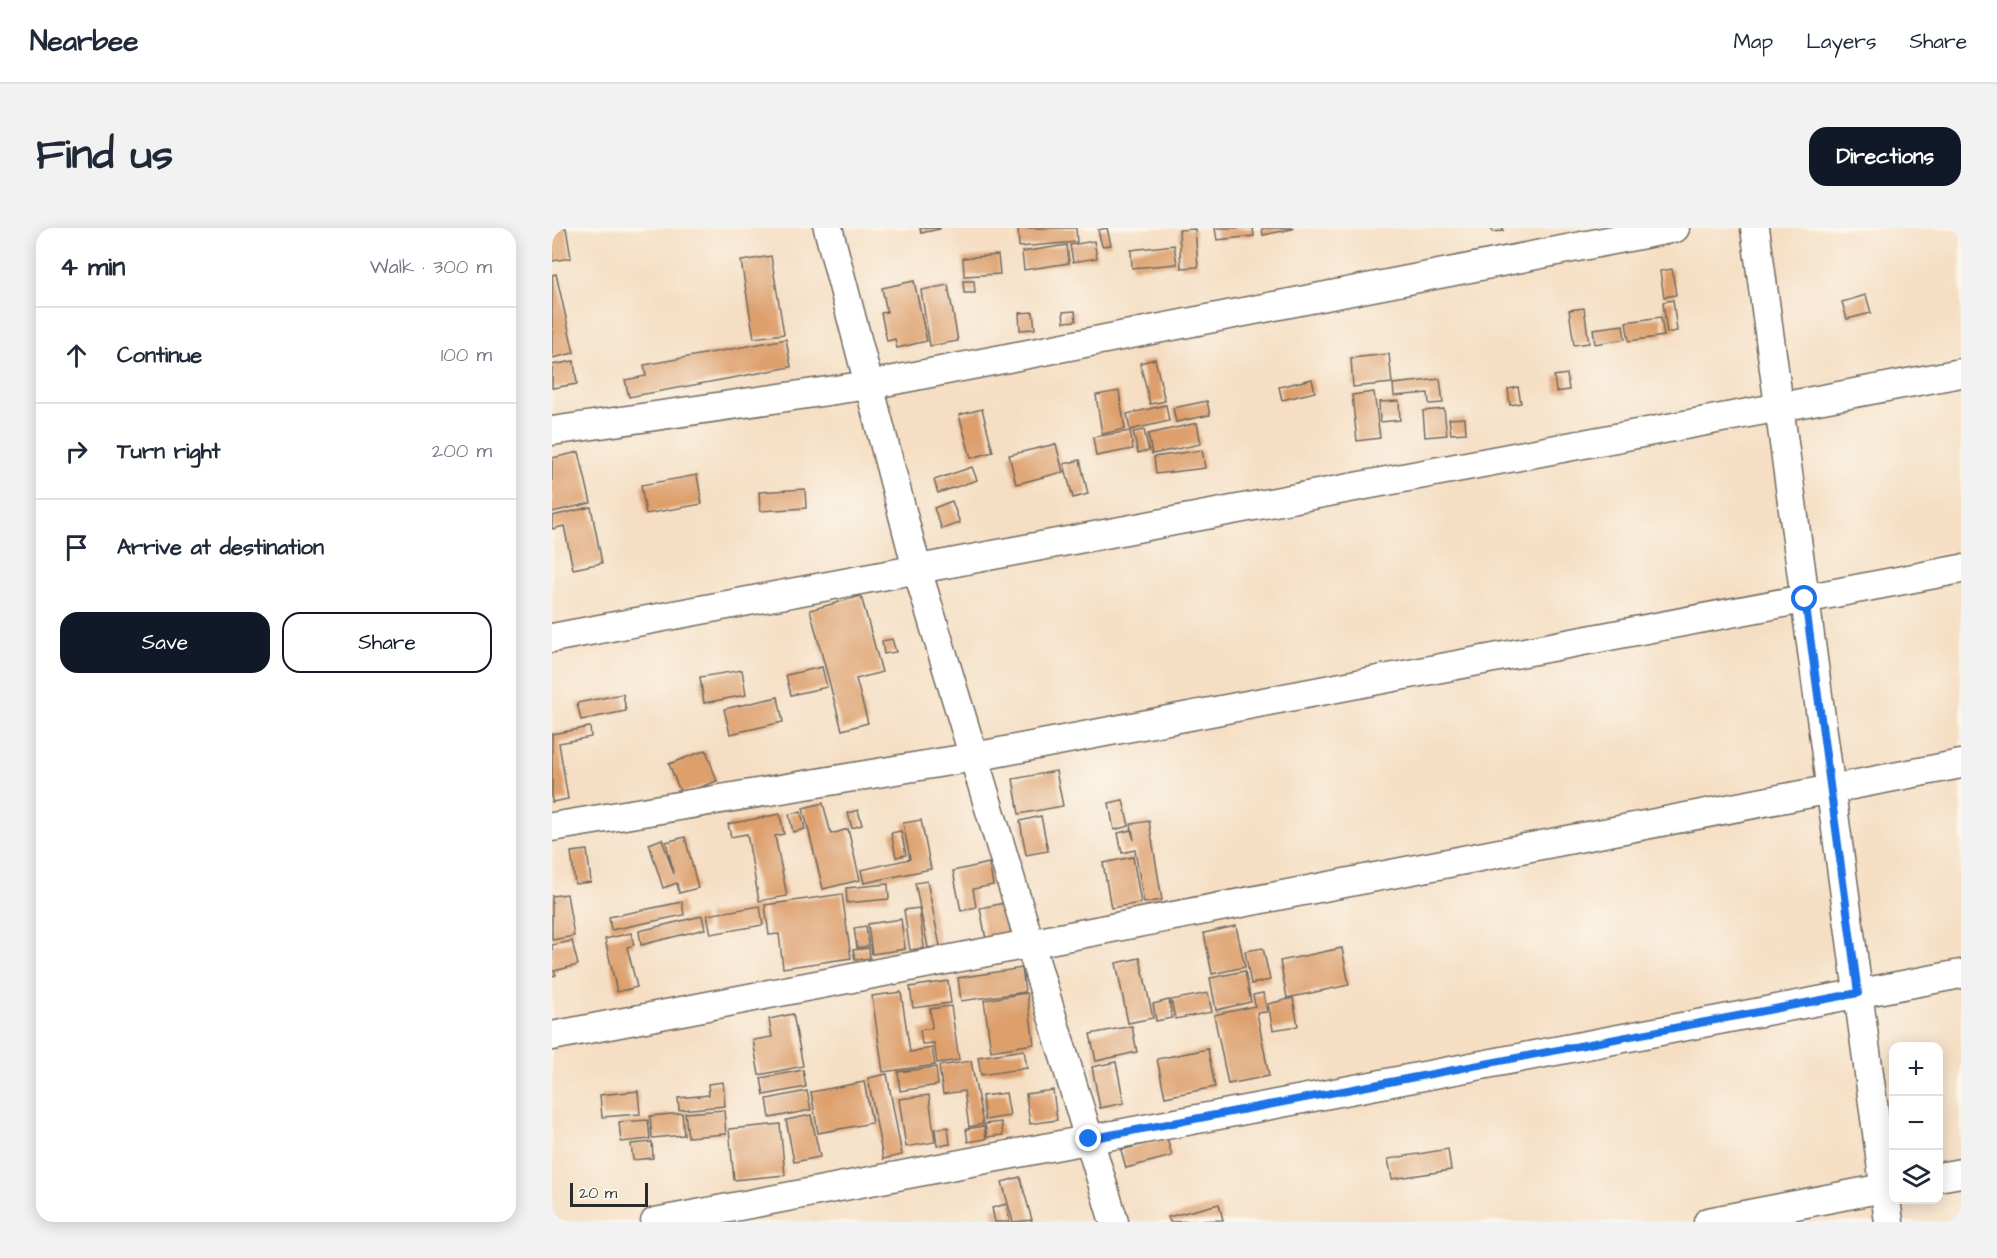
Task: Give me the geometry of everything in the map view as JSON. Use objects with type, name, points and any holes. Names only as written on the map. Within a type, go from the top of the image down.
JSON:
[{"type":"street","points":[[828,228],[917,569],[1114,1222]]},
{"type":"street","points":[[552,431],[869,386],[1675,228]]},
{"type":"street","points":[[1755,228],[1858,993],[1889,1187],[1888,1222]]},
{"type":"street","points":[[552,638],[1961,373]]},
{"type":"street","points":[[552,827],[974,757],[1961,569]]},
{"type":"street","points":[[552,1035],[1961,764]]},
{"type":"street","points":[[655,1222],[1961,974]]},
{"type":"street","points":[[1943,1177],[1961,1173]]},
{"type":"street","points":[[1708,1222],[1889,1187]]},
{"type":"building","points":[[552,228],[566,228],[571,258],[552,261]]},
{"type":"building","points":[[920,228],[940,228],[940,229],[921,233]]},
{"type":"building","points":[[1018,228],[1076,228],[1077,242],[1019,247]]},
{"type":"building","points":[[1107,228],[1111,245],[1102,246],[1098,230]]},
{"type":"building","points":[[1215,228],[1253,228],[1254,236],[1217,240]]},
{"type":"building","points":[[1262,228],[1293,228],[1293,229],[1263,235]]},
{"type":"building","points":[[1491,228],[1503,228],[1503,231],[1492,232]]},
{"type":"building","points":[[1195,229],[1198,267],[1181,268],[1179,230]]},
{"type":"building","points":[[1094,241],[1097,258],[1073,262],[1070,245]]},
{"type":"building","points":[[1067,245],[1069,263],[1024,270],[1022,252]]},
{"type":"building","points":[[1174,245],[1177,264],[1132,268],[1131,250]]},
{"type":"building","points":[[998,255],[1000,274],[964,276],[963,258]]},
{"type":"building","points":[[771,256],[784,334],[754,338],[741,261]]},
{"type":"building","points":[[1672,269],[1676,295],[1664,297],[1660,271]]},
{"type":"building","points":[[556,274],[574,353],[552,358],[552,275]]},
{"type":"building","points":[[914,281],[927,341],[897,348],[895,339],[887,341],[881,313],[887,312],[882,288]]},
{"type":"building","points":[[963,281],[974,281],[975,293],[964,293]]},
{"type":"building","points":[[948,285],[958,341],[930,346],[921,290]]},
{"type":"building","points":[[1866,295],[1871,313],[1847,319],[1842,302]]},
{"type":"building","points":[[1673,300],[1677,331],[1667,333],[1663,302]]},
{"type":"building","points":[[1584,308],[1589,343],[1574,345],[1569,310]]},
{"type":"building","points":[[1075,311],[1076,321],[1064,322],[1063,312]]},
{"type":"building","points":[[1033,312],[1035,329],[1020,330],[1019,313]]},
{"type":"building","points":[[1661,317],[1664,336],[1629,341],[1626,322]]},
{"type":"building","points":[[1623,325],[1625,339],[1595,344],[1593,329]]},
{"type":"building","points":[[786,339],[791,367],[629,397],[625,380],[646,376],[644,365]]},
{"type":"building","points":[[1389,354],[1392,383],[1353,387],[1351,358]]},
{"type":"building","points":[[1155,359],[1165,401],[1150,404],[1140,363]]},
{"type":"building","points":[[574,361],[577,384],[552,388],[552,365]]},
{"type":"building","points":[[1567,374],[1569,390],[1556,392],[1554,376]]},
{"type":"building","points":[[1312,379],[1315,392],[1282,400],[1279,387]]},
{"type":"building","points":[[1440,379],[1443,403],[1429,404],[1428,393],[1394,396],[1393,384]]},
{"type":"building","points":[[1518,387],[1521,403],[1510,405],[1508,389]]},
{"type":"building","points":[[1119,391],[1125,429],[1102,434],[1096,395]]},
{"type":"building","points":[[1374,392],[1380,438],[1357,441],[1352,395]]},
{"type":"building","points":[[1207,401],[1210,415],[1176,422],[1173,408]]},
{"type":"building","points":[[1399,401],[1400,420],[1380,422],[1379,402]]},
{"type":"building","points":[[1166,405],[1169,421],[1130,430],[1127,414]]},
{"type":"building","points":[[982,409],[993,452],[971,458],[959,415]]},
{"type":"building","points":[[1444,409],[1447,435],[1425,437],[1423,411]]},
{"type":"building","points":[[1465,418],[1466,433],[1451,434],[1449,419]]},
{"type":"building","points":[[1197,423],[1201,444],[1152,454],[1148,434]]},
{"type":"building","points":[[1144,430],[1149,451],[1138,453],[1133,432]]},
{"type":"building","points":[[1130,431],[1133,449],[1096,456],[1093,437]]},
{"type":"building","points":[[1056,444],[1063,472],[1016,484],[1009,455]]},
{"type":"building","points":[[1202,450],[1205,468],[1156,474],[1154,457]]},
{"type":"building","points":[[579,452],[591,503],[552,512],[552,458]]},
{"type":"building","points":[[1080,460],[1088,494],[1073,498],[1064,464]]},
{"type":"building","points":[[972,467],[977,480],[938,493],[934,480]]},
{"type":"building","points":[[697,475],[702,504],[646,514],[641,485]]},
{"type":"building","points":[[805,489],[806,508],[760,511],[759,492]]},
{"type":"building","points":[[952,501],[960,523],[942,529],[934,508]]},
{"type":"building","points":[[591,507],[602,563],[573,569],[564,526],[552,529],[552,516]]},
{"type":"building","points":[[861,596],[882,672],[856,679],[868,723],[842,730],[810,610]]},
{"type":"building","points":[[892,639],[896,652],[884,654],[882,641]]},
{"type":"building","points":[[822,667],[827,687],[791,695],[786,675]]},
{"type":"building","points":[[742,670],[746,695],[704,703],[700,677]]},
{"type":"building","points":[[623,694],[626,711],[581,720],[577,703]]},
{"type":"building","points":[[778,697],[783,722],[730,734],[724,709]]},
{"type":"building","points":[[590,727],[591,737],[559,743],[568,799],[552,802],[552,734]]},
{"type":"building","points":[[706,750],[717,781],[681,794],[669,764]]},
{"type":"building","points":[[1056,771],[1063,806],[1019,814],[1013,779]]},
{"type":"building","points":[[1123,800],[1129,826],[1114,830],[1109,803]]},
{"type":"building","points":[[823,803],[831,834],[848,829],[860,880],[823,889],[803,808]]},
{"type":"building","points":[[858,810],[862,825],[852,828],[848,813]]},
{"type":"building","points":[[801,812],[805,829],[793,832],[789,814]]},
{"type":"building","points":[[780,814],[784,834],[775,836],[787,896],[759,901],[747,834],[731,837],[728,824]]},
{"type":"building","points":[[1041,816],[1048,851],[1026,855],[1020,821]]},
{"type":"building","points":[[921,820],[931,869],[864,883],[861,870],[910,859],[903,823]]},
{"type":"building","points":[[1149,821],[1162,900],[1144,903],[1135,850],[1122,853],[1118,833],[1131,830],[1134,840],[1131,824]]},
{"type":"building","points":[[901,831],[906,855],[896,857],[891,833]]},
{"type":"building","points":[[685,837],[698,888],[679,893],[677,883],[663,888],[649,844],[662,839],[674,874],[666,842]]},
{"type":"building","points":[[587,850],[591,882],[575,884],[571,852]]},
{"type":"building","points":[[1133,857],[1141,903],[1111,908],[1103,863]]},
{"type":"building","points":[[989,863],[993,885],[973,889],[976,907],[961,911],[953,871]]},
{"type":"building","points":[[927,881],[940,946],[928,948],[915,883]]},
{"type":"building","points":[[888,884],[889,899],[847,903],[846,888]]},
{"type":"building","points":[[567,894],[574,936],[552,940],[552,896]]},
{"type":"building","points":[[842,894],[851,958],[783,968],[779,934],[769,935],[765,905]]},
{"type":"building","points":[[682,902],[684,915],[611,930],[609,917]]},
{"type":"building","points":[[1005,903],[1011,934],[986,939],[980,908]]},
{"type":"building","points":[[760,906],[763,925],[711,934],[707,915]]},
{"type":"building","points":[[919,908],[924,948],[910,950],[904,910]]},
{"type":"building","points":[[702,916],[705,929],[641,945],[639,931]]},
{"type":"building","points":[[901,919],[905,949],[872,954],[868,924]]},
{"type":"building","points":[[866,926],[869,946],[857,948],[854,928]]},
{"type":"building","points":[[1236,926],[1245,967],[1212,974],[1204,933]]},
{"type":"building","points":[[631,933],[634,945],[627,947],[637,987],[617,992],[605,939]]},
{"type":"building","points":[[572,941],[578,965],[554,971],[556,975],[552,976],[552,945]]},
{"type":"building","points":[[869,948],[870,958],[855,960],[853,950]]},
{"type":"building","points":[[1263,948],[1270,980],[1251,984],[1245,951]]},
{"type":"building","points":[[1342,948],[1349,985],[1287,998],[1280,961]]},
{"type":"building","points":[[1140,958],[1153,1018],[1128,1023],[1116,963]]},
{"type":"building","points":[[1022,968],[1025,992],[961,1001],[958,978]]},
{"type":"building","points":[[1245,971],[1251,1002],[1216,1010],[1210,978]]},
{"type":"building","points":[[948,981],[951,1003],[913,1008],[910,987]]},
{"type":"building","points":[[901,992],[910,1052],[932,1048],[935,1065],[883,1072],[872,996]]},
{"type":"building","points":[[1027,993],[1034,1044],[991,1051],[984,1000]]},
{"type":"building","points":[[1208,993],[1212,1012],[1175,1019],[1171,1000]]},
{"type":"building","points":[[1263,993],[1267,1012],[1257,1013],[1269,1076],[1228,1084],[1214,1015],[1255,1006],[1253,995]]},
{"type":"building","points":[[1293,998],[1298,1026],[1273,1030],[1268,1004]]},
{"type":"building","points":[[1169,1000],[1172,1018],[1156,1021],[1153,1004]]},
{"type":"building","points":[[951,1006],[959,1060],[937,1063],[934,1043],[922,1044],[920,1030],[932,1028],[930,1009]]},
{"type":"building","points":[[793,1014],[803,1066],[759,1075],[753,1040],[772,1037],[769,1019]]},
{"type":"building","points":[[1132,1026],[1137,1052],[1096,1061],[1090,1034]]},
{"type":"building","points":[[1208,1049],[1215,1087],[1165,1097],[1157,1059]]},
{"type":"building","points":[[1024,1050],[1027,1068],[981,1075],[978,1057]]},
{"type":"building","points":[[971,1061],[983,1124],[969,1127],[964,1091],[943,1094],[939,1066]]},
{"type":"building","points":[[1116,1062],[1124,1103],[1100,1108],[1092,1067]]},
{"type":"building","points":[[936,1067],[938,1085],[900,1091],[898,1072]]},
{"type":"building","points":[[803,1070],[806,1087],[764,1095],[761,1078]]},
{"type":"building","points":[[887,1074],[902,1155],[883,1159],[868,1078]]},
{"type":"building","points":[[723,1082],[725,1106],[679,1110],[678,1098],[709,1095],[708,1084]]},
{"type":"building","points":[[864,1082],[872,1123],[818,1133],[811,1092]]},
{"type":"building","points":[[1053,1090],[1057,1120],[1030,1124],[1026,1094]]},
{"type":"building","points":[[638,1091],[640,1114],[602,1117],[600,1095]]},
{"type":"building","points":[[807,1091],[811,1110],[770,1118],[767,1099]]},
{"type":"building","points":[[1006,1093],[1010,1116],[985,1120],[982,1096]]},
{"type":"building","points":[[929,1095],[935,1142],[906,1147],[899,1099]]},
{"type":"building","points":[[724,1110],[726,1134],[688,1137],[685,1113]]},
{"type":"building","points":[[682,1113],[684,1135],[652,1138],[650,1116]]},
{"type":"building","points":[[811,1115],[820,1157],[794,1162],[786,1120]]},
{"type":"building","points":[[648,1120],[650,1139],[621,1142],[619,1122]]},
{"type":"building","points":[[1001,1122],[1003,1135],[987,1137],[985,1124]]},
{"type":"building","points":[[780,1124],[785,1175],[734,1180],[729,1129]]},
{"type":"building","points":[[984,1126],[986,1139],[968,1142],[966,1129]]},
{"type":"building","points":[[948,1127],[950,1144],[937,1146],[935,1129]]},
{"type":"building","points":[[1167,1138],[1172,1156],[1126,1168],[1121,1150]]},
{"type":"building","points":[[652,1142],[653,1158],[633,1160],[631,1144]]},
{"type":"building","points":[[1448,1149],[1451,1170],[1392,1179],[1388,1159]]},
{"type":"building","points":[[1020,1177],[1032,1220],[1013,1222],[1002,1182]]},
{"type":"building","points":[[1006,1204],[1010,1222],[995,1222],[992,1208]]},
{"type":"building","points":[[1219,1204],[1223,1220],[1170,1222],[1168,1217]]},
{"type":"route","points":[[1089,1139],[1858,993],[1805,599]]}]
